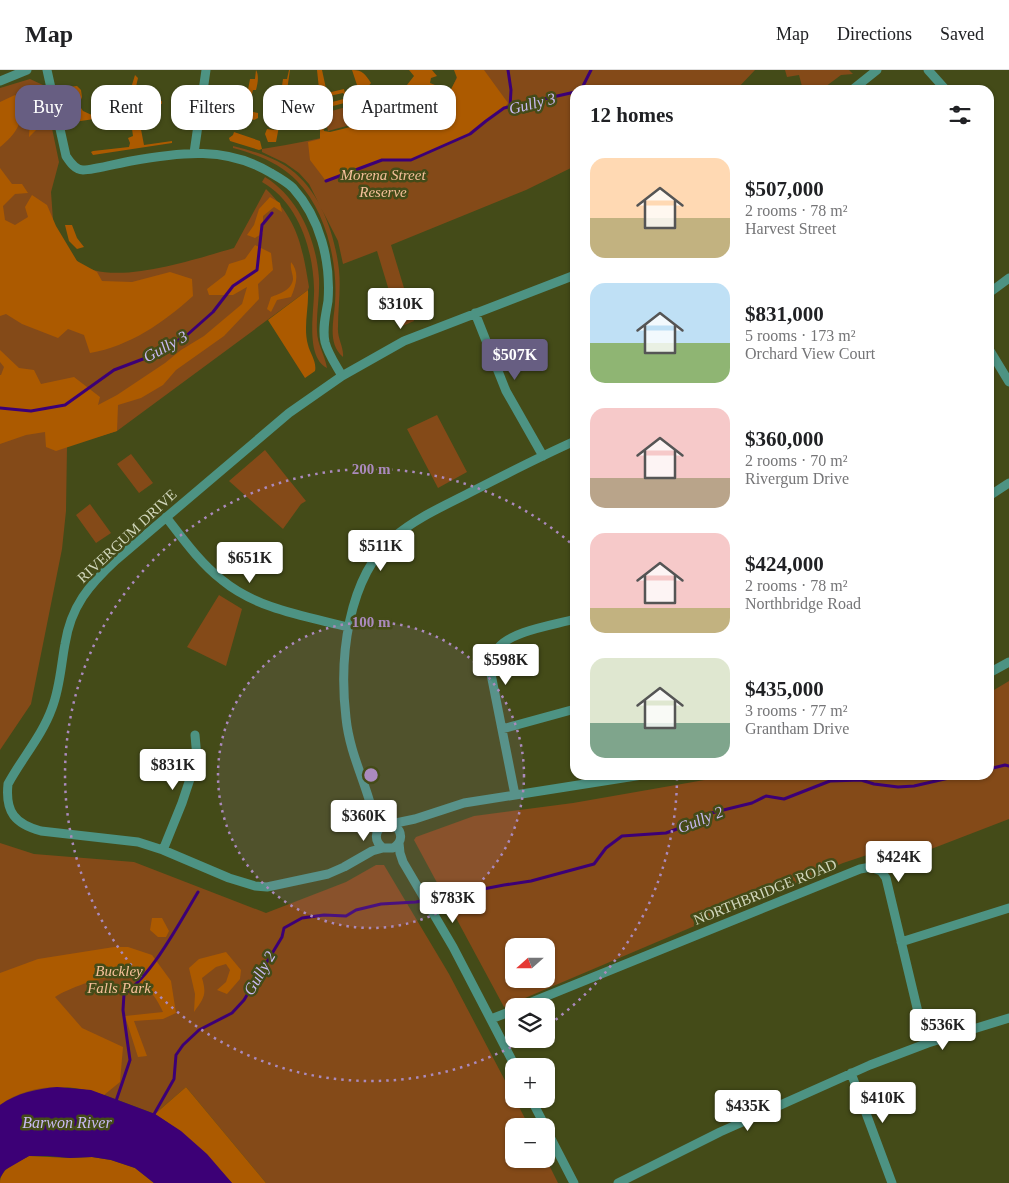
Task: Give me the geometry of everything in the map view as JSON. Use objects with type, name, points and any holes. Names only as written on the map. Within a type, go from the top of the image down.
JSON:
[{"type":"street","points":[[0,81],[27,70]]},
{"type":"street","points":[[47,70],[66,156],[74,166],[82,170],[134,160],[194,153],[230,156],[245,160],[280,178],[291,186],[303,200],[315,224],[326,257],[328,301],[324,323],[325,341],[328,351],[342,376]]},
{"type":"street","points":[[194,153],[206,70]]},
{"type":"street","points":[[858,85],[877,70]]},
{"type":"street","points":[[928,70],[942,85]]},
{"type":"street","name":"RIVERGUM DRIVE","points":[[384,848],[372,851],[328,874],[267,887],[255,886],[229,878],[163,850],[138,842],[41,831],[28,827],[14,818],[10,810],[7,792],[8,784],[46,724],[53,707],[57,695],[66,641],[75,609],[84,593],[116,560],[289,413],[342,376],[404,341],[570,277]]},
{"type":"street","points":[[994,289],[1009,278]]},
{"type":"street","points":[[475,313],[506,391],[542,456]]},
{"type":"street","points":[[994,357],[1009,382]]},
{"type":"street","points":[[403,862],[378,843],[369,802],[353,757],[346,718],[345,665],[348,627],[355,597],[372,564],[393,538],[435,510],[570,443]]},
{"type":"street","points":[[994,493],[1009,483]]},
{"type":"street","points":[[166,517],[206,566],[233,588],[267,605],[348,627]]},
{"type":"street","points":[[515,794],[491,674],[492,661],[497,648],[505,640],[570,620]]},
{"type":"street","points":[[994,670],[1009,662]]},
{"type":"street","points":[[502,729],[570,710]]},
{"type":"street","points":[[163,850],[182,803],[197,758],[195,735]]},
{"type":"street","points":[[376,835],[380,826],[415,819],[464,803],[612,780]]},
{"type":"street","points":[[369,802],[374,810],[389,824],[397,828],[403,862],[453,947],[510,1058]]},
{"type":"street","points":[[384,848],[394,848],[409,824],[415,819]]},
{"type":"street","name":"RIVERGUM DRIVE","points":[[356,860],[376,835]]},
{"type":"street","name":"NORTHBRIDGE ROAD","points":[[542,998],[860,868],[871,867],[881,870],[886,878],[918,1012],[928,1043]]},
{"type":"street","points":[[901,942],[1009,908]]},
{"type":"street","points":[[491,1019],[505,1014]]},
{"type":"street","points":[[618,1183],[720,1132],[852,1073],[928,1043],[1009,1018]]},
{"type":"street","points":[[852,1073],[892,1183]]},
{"type":"street","points":[[555,1146],[574,1183]]},
{"type":"green space","name":"Morena Street Reserve","points":[[460,70],[755,70],[741,85],[570,85],[570,168],[526,190],[391,245],[414,321],[400,327],[377,251],[343,264],[338,241],[309,184],[299,173],[285,163],[262,152],[262,149],[356,130],[456,130],[456,85],[453,85]]},
{"type":"green space","points":[[785,70],[849,70],[853,74],[841,75],[828,85],[802,85],[799,75],[787,77]]},
{"type":"green space","points":[[30,79],[43,85],[15,85],[15,130],[52,130],[59,162],[51,192],[54,234],[60,234],[77,261],[91,269],[109,273],[130,272],[176,264],[234,248],[266,189],[285,212],[297,234],[304,258],[309,287],[308,290],[117,431],[67,446],[66,511],[62,549],[31,704],[0,750],[0,88]]},
{"type":"green space","points":[[343,108],[343,127],[333,130],[333,111]]},
{"type":"green space","points":[[233,146],[263,155],[290,169],[301,178],[318,201],[330,228],[337,256],[340,284],[338,331],[343,357],[338,352],[333,339],[335,287],[332,254],[323,222],[316,207],[297,181],[283,169],[259,156],[233,148]]},
{"type":"green space","points":[[265,177],[287,196],[304,221],[310,234],[319,278],[317,336],[327,368],[320,362],[315,353],[313,343],[314,288],[311,258],[307,243],[294,214],[275,191],[262,182]]},
{"type":"green space","points":[[437,415],[467,472],[438,488],[407,429]]},
{"type":"green space","points":[[265,450],[306,501],[301,504],[283,529],[229,481]]},
{"type":"green space","points":[[131,454],[153,483],[139,493],[117,464]]},
{"type":"green space","points":[[90,504],[111,533],[96,543],[76,515]]},
{"type":"green space","points":[[219,595],[242,609],[226,666],[187,647]]},
{"type":"green space","points":[[1009,681],[1009,819],[926,851],[894,861],[891,847],[843,863],[555,985],[555,938],[505,938],[505,988],[549,988],[525,998],[505,998],[504,1007],[414,840],[416,837],[474,816],[573,803],[704,780],[994,780],[994,690]]},
{"type":"green space","name":"Buckley Falls Park","points":[[0,843],[34,854],[134,862],[266,913],[346,882],[376,865],[384,865],[449,974],[505,1080],[505,1108],[520,1108],[525,1118],[505,1118],[505,1168],[550,1168],[558,1183],[266,1183],[186,1087],[155,1114],[91,1090],[68,1087],[0,1105]]},
{"type":"shaded area","points":[[256,70],[258,77],[257,85],[256,90],[253,90],[253,85],[249,85],[250,79],[255,79]]},
{"type":"shaded area","points":[[290,70],[288,85],[282,85],[283,79],[287,79]]},
{"type":"shaded area","points":[[317,70],[322,70],[325,85],[319,85]]},
{"type":"shaded area","points":[[352,70],[363,73],[371,83],[369,85],[357,85]]},
{"type":"shaded area","points":[[409,70],[432,70],[437,76],[431,78],[430,83],[435,85],[407,85],[414,76]]},
{"type":"shaded area","points":[[454,70],[484,70],[508,103],[470,134],[411,160],[381,160],[326,181],[310,160],[308,142],[320,139],[320,130],[330,132],[343,129],[456,130],[456,85],[453,85],[457,78]]},
{"type":"shaded area","points":[[135,75],[138,78],[136,85],[132,85]]},
{"type":"shaded area","points":[[343,89],[343,93],[333,95],[333,92]]},
{"type":"shaded area","points":[[15,95],[16,130],[0,147],[0,102]]},
{"type":"shaded area","points":[[343,100],[343,103],[333,106],[333,102]]},
{"type":"shaded area","points":[[81,108],[91,115],[91,119],[81,121]]},
{"type":"shaded area","points":[[253,112],[258,113],[258,118],[254,120]]},
{"type":"shaded area","points":[[29,130],[36,130],[29,137]]},
{"type":"shaded area","points":[[132,130],[141,130],[144,145],[172,141],[172,143],[93,155],[91,152],[129,147],[128,138],[133,136]]},
{"type":"shaded area","points":[[267,130],[278,130],[276,142],[268,142],[265,134]]},
{"type":"shaded area","points":[[234,132],[260,141],[262,149],[259,150],[230,141],[229,138]]},
{"type":"shaded area","points":[[0,168],[12,184],[22,184],[28,193],[15,194],[3,206],[5,220],[15,225],[28,217],[25,207],[32,195],[47,205],[56,226],[77,261],[97,272],[102,281],[132,282],[170,272],[192,279],[193,296],[145,332],[119,345],[90,353],[84,335],[68,329],[58,338],[22,324],[6,314],[0,316]]},
{"type":"shaded area","points":[[270,197],[280,203],[282,212],[274,207],[263,216],[263,233],[255,238],[247,235],[254,225],[259,209]]},
{"type":"shaded area","points":[[65,225],[72,225],[77,238],[84,247],[77,249],[69,241]]},
{"type":"shaded area","points":[[255,245],[271,253],[273,270],[258,284],[259,299],[224,336],[176,370],[163,385],[141,398],[118,405],[117,431],[56,451],[46,447],[45,432],[26,435],[0,444],[0,375],[4,367],[0,362],[0,350],[19,368],[34,370],[41,384],[74,377],[100,397],[98,405],[117,395],[204,336],[242,304],[247,287],[233,295],[209,295],[207,289],[225,275],[229,264],[245,259]]},
{"type":"shaded area","points":[[291,262],[296,270],[296,284],[293,293],[291,297],[277,300],[271,312],[267,309],[271,297],[285,291],[292,283]]},
{"type":"shaded area","points":[[308,290],[307,338],[315,371],[305,378],[268,320]]},
{"type":"shaded area","points":[[152,918],[162,918],[169,931],[166,937],[158,937],[150,930]]},
{"type":"shaded area","points":[[114,947],[128,947],[152,955],[171,981],[176,1013],[163,1019],[134,1021],[147,1056],[138,1057],[125,1016],[163,1012],[149,990],[141,983],[128,977],[106,978],[83,984],[55,997],[82,1028],[123,1047],[120,1082],[104,1095],[78,1088],[50,1087],[24,1092],[0,1105],[0,973],[38,959]]},
{"type":"shaded area","points":[[226,952],[241,970],[240,979],[227,994],[217,990],[226,982],[230,970],[226,964],[216,967],[202,978],[204,996],[194,1012],[195,994],[189,968],[199,959]]},
{"type":"shaded area","points":[[186,1087],[266,1183],[232,1183],[196,1146],[155,1114]]},
{"type":"shaded area","points":[[29,1156],[92,1157],[111,1160],[135,1168],[154,1183],[0,1183],[6,1169]]},
{"type":"water","name":"Barwon River","points":[[57,1087],[91,1090],[155,1114],[181,1131],[207,1154],[232,1183],[154,1183],[135,1168],[111,1160],[92,1157],[48,1156],[29,1156],[5,1170],[0,1178],[0,1105],[13,1097],[27,1092]]},
{"type":"waterway","points":[[508,70],[511,90],[510,107]]},
{"type":"waterway","name":"Gully 3","points":[[584,85],[591,70]]},
{"type":"waterway","name":"Gully 3","points":[[326,181],[382,160],[411,160],[470,134],[504,108],[570,93]]},
{"type":"waterway","name":"Gully 3","points":[[0,408],[31,411],[65,405],[114,370],[151,356],[187,335],[213,312],[233,286],[257,270],[262,225],[272,213]]},
{"type":"waterway","name":"Gully 2","points":[[994,768],[1009,766]]},
{"type":"waterway","name":"Gully 2","points":[[447,896],[531,881],[594,864],[606,848],[622,836],[666,833],[688,825],[703,815],[752,803],[766,796],[784,799],[830,781],[861,780]]},
{"type":"waterway","name":"Gully 2","points":[[861,780],[874,784],[898,787],[914,786],[940,780]]},
{"type":"waterway","points":[[116,1101],[130,1060],[123,1010],[124,994],[145,974],[155,961],[198,892]]},
{"type":"waterway","name":"Gully 2","points":[[153,1116],[174,1079],[176,1055],[183,1045],[199,1030],[232,1013],[244,1000],[282,937],[284,928],[302,918],[324,915],[346,916],[356,910],[381,904],[416,902],[436,898]]}]
